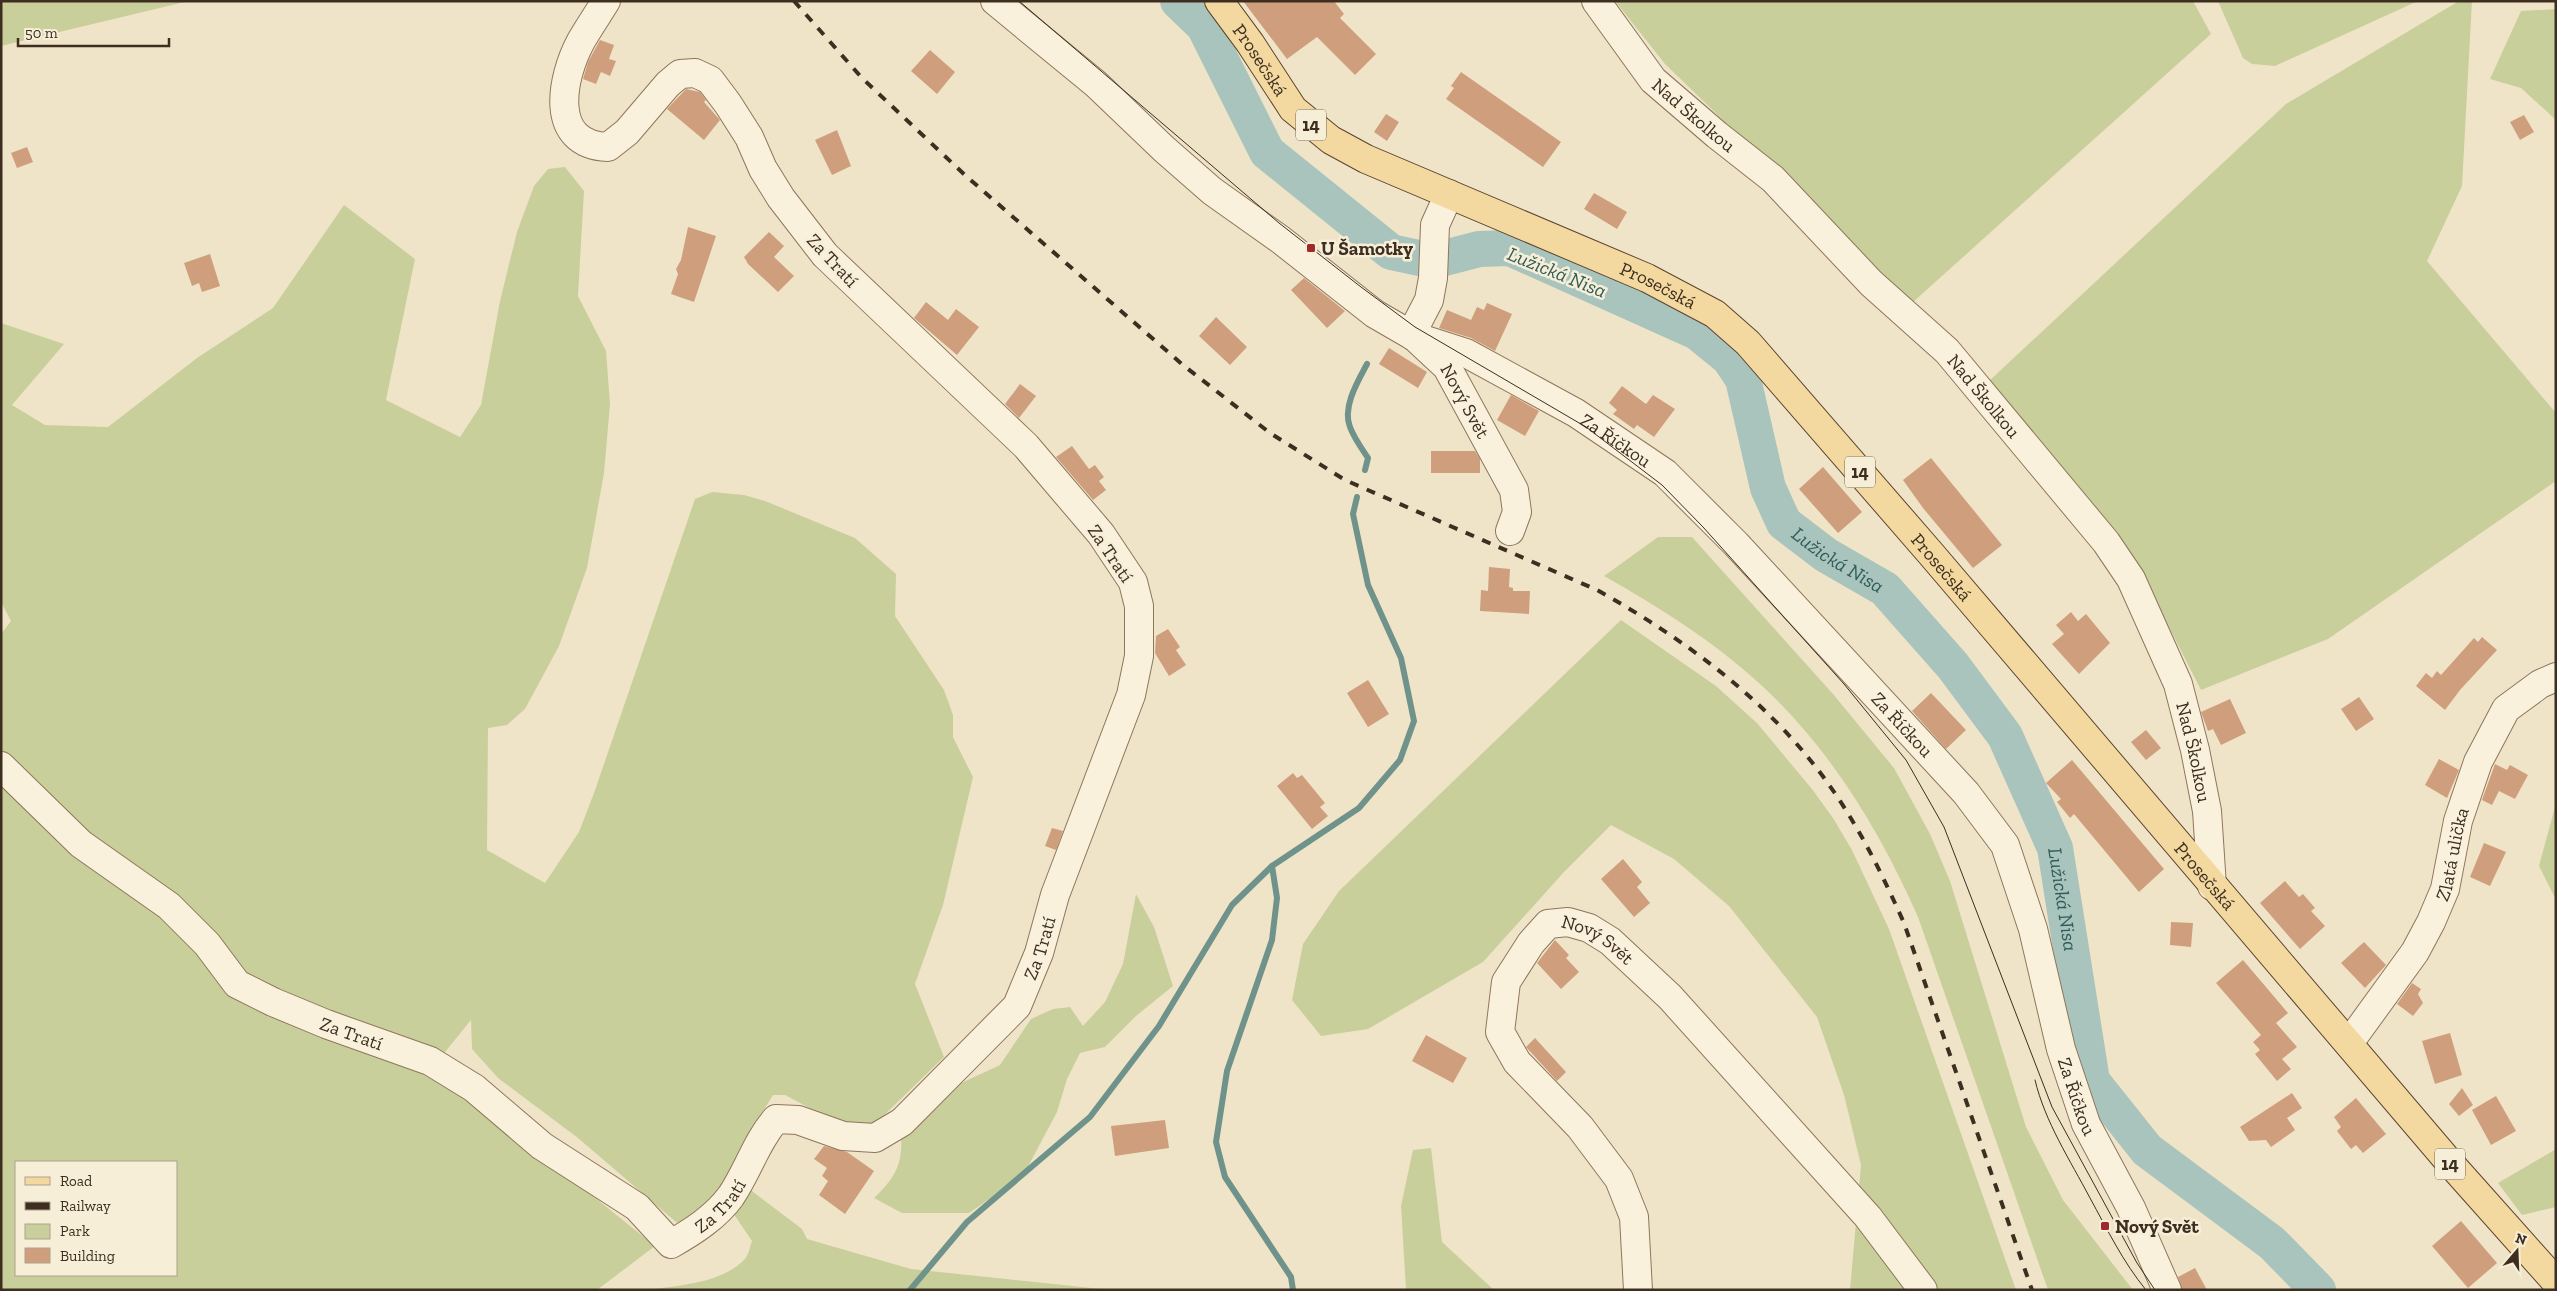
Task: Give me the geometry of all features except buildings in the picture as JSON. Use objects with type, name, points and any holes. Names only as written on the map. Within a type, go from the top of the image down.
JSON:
[{"type":"main road","name":"Prosečská","points":[[1218,1],[1250,43],[1293,109],[1308,124],[1331,140],[1366,159],[1647,278],[1715,314],[1748,344],[1925,547],[2212,886],[2349,1042],[2450,1163],[2556,1282]]},
{"type":"street","name":"Za Tratí","points":[[1,766],[81,844],[170,906],[207,944],[237,984],[273,1002],[326,1024],[430,1061],[474,1088],[542,1146],[637,1206],[671,1244],[698,1229],[730,1197],[762,1136],[776,1118],[798,1120],[843,1136],[875,1138],[902,1122],[1017,1006],[1039,953],[1055,894],[1131,695],[1139,656],[1140,623],[1139,606],[1132,582],[1101,534],[1026,446],[825,255],[781,198],[763,169],[744,128],[710,80],[695,73],[680,74],[668,84],[627,132],[608,147],[592,146],[579,140],[564,115],[563,98],[580,42],[606,1]]},
{"type":"street","points":[[995,1],[1096,84],[1164,149],[1212,191],[1281,240],[1375,314],[1413,336],[1415,327],[1429,300],[1433,278],[1435,225],[1449,194]]},
{"type":"street","name":"Nad Školkou","points":[[1596,1],[1653,80],[1717,135],[1773,179],[1872,283],[1947,351],[2106,542],[2131,579],[2178,684],[2195,750],[2207,810],[2212,886]]},
{"type":"street","name":"Nový Svět","points":[[1413,336],[1447,367],[1514,490],[1517,512],[1510,531]]},
{"type":"street","name":"Za Říčkou","points":[[1413,336],[1466,352],[1576,413],[1665,473],[1736,544],[1966,794],[2006,846],[2033,929],[2061,1049],[2083,1115],[2131,1208],[2168,1290]]},
{"type":"street","name":"Zlatá ulička","points":[[2349,1042],[2415,952],[2431,922],[2445,889],[2458,821],[2475,771],[2506,710],[2540,684],[2556,676]]},
{"type":"street","name":"Nový Svět","points":[[1638,1290],[1634,1218],[1619,1180],[1580,1128],[1517,1062],[1500,1032],[1506,982],[1530,943],[1548,924],[1568,922],[1589,928],[1610,941],[1670,997],[1868,1217],[1922,1290]]},
{"type":"green space","points":[[1,1],[189,1],[1,46]]},
{"type":"green space","points":[[1615,1],[2193,1],[2211,34],[1912,303],[1665,64]]},
{"type":"green space","points":[[2218,1],[2418,1],[2275,66],[2252,64],[2243,58]]},
{"type":"green space","points":[[2459,1],[2472,1],[2462,186],[2427,261],[2556,413],[2556,481],[2328,639],[2201,690],[2151,592],[2093,503],[1989,381],[2286,104]]},
{"type":"green space","points":[[2556,9],[2556,120],[2521,88],[2490,79],[2521,11]]},
{"type":"green space","points":[[565,167],[584,191],[578,296],[606,351],[610,404],[604,473],[587,568],[559,646],[525,709],[507,725],[488,728],[487,850],[545,883],[579,832],[695,499],[712,492],[744,495],[765,501],[855,538],[896,574],[895,616],[944,690],[953,715],[953,737],[973,777],[943,905],[915,984],[944,1057],[872,1127],[851,1130],[785,1095],[773,1095],[759,1118],[735,1176],[694,1223],[676,1222],[578,1138],[498,1078],[472,1049],[471,1020],[428,1073],[455,1085],[655,1246],[597,1290],[1,1290],[1,634],[11,621],[1,602],[1,323],[64,344],[12,405],[45,425],[108,427],[197,358],[273,308],[344,205],[415,259],[386,400],[460,437],[481,405],[500,301],[517,232],[534,186],[548,169]]},
{"type":"green space","points":[[1658,537],[1692,537],[1833,694],[1894,768],[1930,834],[1950,881],[2026,1127],[2063,1200],[2133,1290],[2048,1290],[1918,917],[1870,822],[1831,763],[1809,735],[1760,684],[1724,653],[1704,639],[1645,600],[1604,576]]},
{"type":"green space","points":[[1621,620],[1716,686],[1757,723],[1812,789],[1833,818],[1852,850],[1889,929],[2016,1290],[1850,1290],[1861,1165],[1844,1095],[1817,1017],[1729,906],[1674,859],[1611,825],[1564,872],[1483,962],[1368,1029],[1321,1036],[1292,1000],[1303,944],[1339,891]]},
{"type":"green space","points":[[2556,803],[2556,900],[2539,866]]},
{"type":"green space","points":[[1136,894],[1154,927],[1173,986],[1136,1016],[1105,1047],[1080,1053],[1067,1079],[1057,1112],[1023,1176],[969,1213],[902,1213],[874,1198],[896,1171],[899,1163],[901,1136],[957,1085],[1000,1065],[1031,1019],[1053,1009],[1070,1007],[1083,1026],[1105,1002],[1123,964]]},
{"type":"green space","points":[[1431,1148],[1442,1242],[1494,1290],[1406,1290],[1401,1206],[1413,1150]]},
{"type":"green space","points":[[2556,1149],[2556,1207],[2522,1215],[2498,1183]]},
{"type":"green space","points":[[748,1188],[802,1229],[807,1239],[911,1269],[1110,1290],[648,1290],[686,1285],[712,1278],[724,1274],[745,1259],[752,1241],[733,1213]]},
{"type":"waterway","name":"Lužická Nisa","points":[[1178,1],[1204,26],[1267,152],[1391,252],[1433,261],[1479,249],[1510,248],[1697,332],[1729,358],[1743,379],[1768,488],[1784,523],[1826,555],[1885,589],[1953,666],[2005,736],[2055,848],[2092,1081],[2147,1150],[2272,1243],[2318,1290]]},
{"type":"waterway","points":[[1365,470],[1368,458],[1350,427],[1348,411],[1352,394],[1367,364]]},
{"type":"waterway","points":[[1293,1290],[1291,1277],[1225,1177],[1216,1142],[1227,1071],[1272,940],[1277,898],[1272,866],[1359,808],[1400,760],[1414,721],[1401,658],[1368,585],[1353,514],[1357,497]]},
{"type":"waterway","points":[[910,1290],[967,1222],[1090,1117],[1159,1026],[1232,905],[1272,866]]},
{"type":"tram line","points":[[1019,1],[1279,223],[1361,287],[1415,327],[1586,427],[1662,485],[1703,527],[1844,684],[1906,760],[1944,827],[2052,1107],[2137,1263],[2155,1290]]},
{"type":"tram line","points":[[2035,1080],[2039,1096],[2059,1140],[2116,1245],[2146,1290]]},
{"type":"railway","points":[[794,1],[862,78],[966,176],[1183,365],[1270,433],[1345,480],[1597,590],[1669,634],[1736,685],[1767,713],[1823,777],[1847,812],[1870,852],[1898,909],[2032,1290]]},
{"type":"place","name":"U Šamotky","points":[[1311,248]]},
{"type":"place","name":"Nový Svět","points":[[2105,1226]]}]
